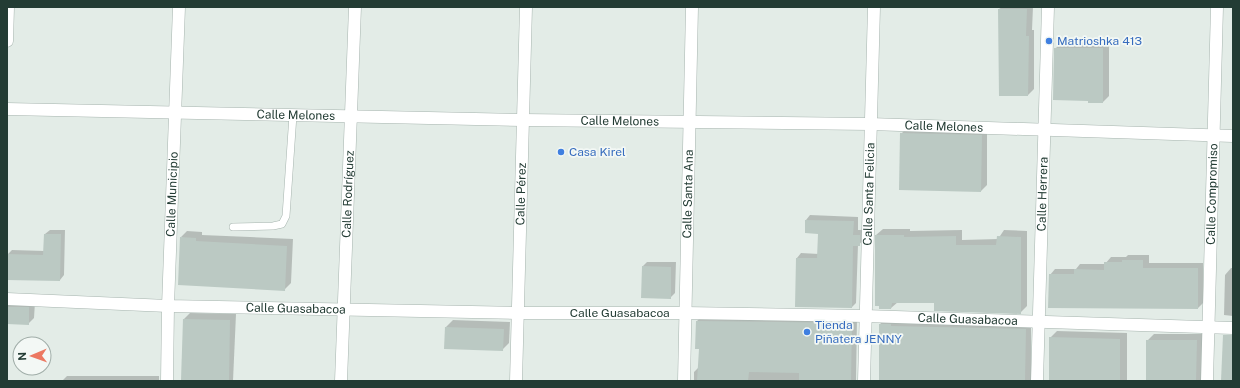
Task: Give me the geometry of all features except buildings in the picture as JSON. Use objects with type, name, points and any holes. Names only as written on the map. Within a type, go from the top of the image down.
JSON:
[{"type":"street","points":[[7,41],[8,7]]},
{"type":"street","name":"Calle Municipio","points":[[167,381],[168,306],[179,7]]},
{"type":"street","name":"Calle Rodríguez","points":[[341,381],[355,7]]},
{"type":"street","name":"Calle Pérez","points":[[516,381],[526,7]]},
{"type":"street","name":"Calle Santa Ana","points":[[684,381],[692,7]]},
{"type":"street","name":"Calle Santa Felicia","points":[[864,381],[874,7]]},
{"type":"street","name":"Calle Herrera","points":[[1037,381],[1043,129],[1048,7]]},
{"type":"street","name":"Calle Compromiso","points":[[1207,381],[1217,7]]},
{"type":"street","name":"Calle Melones","points":[[7,109],[523,120],[870,124],[1233,136]]},
{"type":"street","name":"Calle Guasabacoa","points":[[7,299],[168,306],[343,310],[865,316],[1233,328]]},
{"type":"lane","points":[[233,227],[273,226],[282,224],[286,216],[293,115]]},
{"type":"place","name":"Matrioshka 413","points":[[1049,41]]},
{"type":"place","name":"Casa Kirel","points":[[561,152]]},
{"type":"place","name":"Tienda Piñatera JENNY","points":[[807,332]]}]
